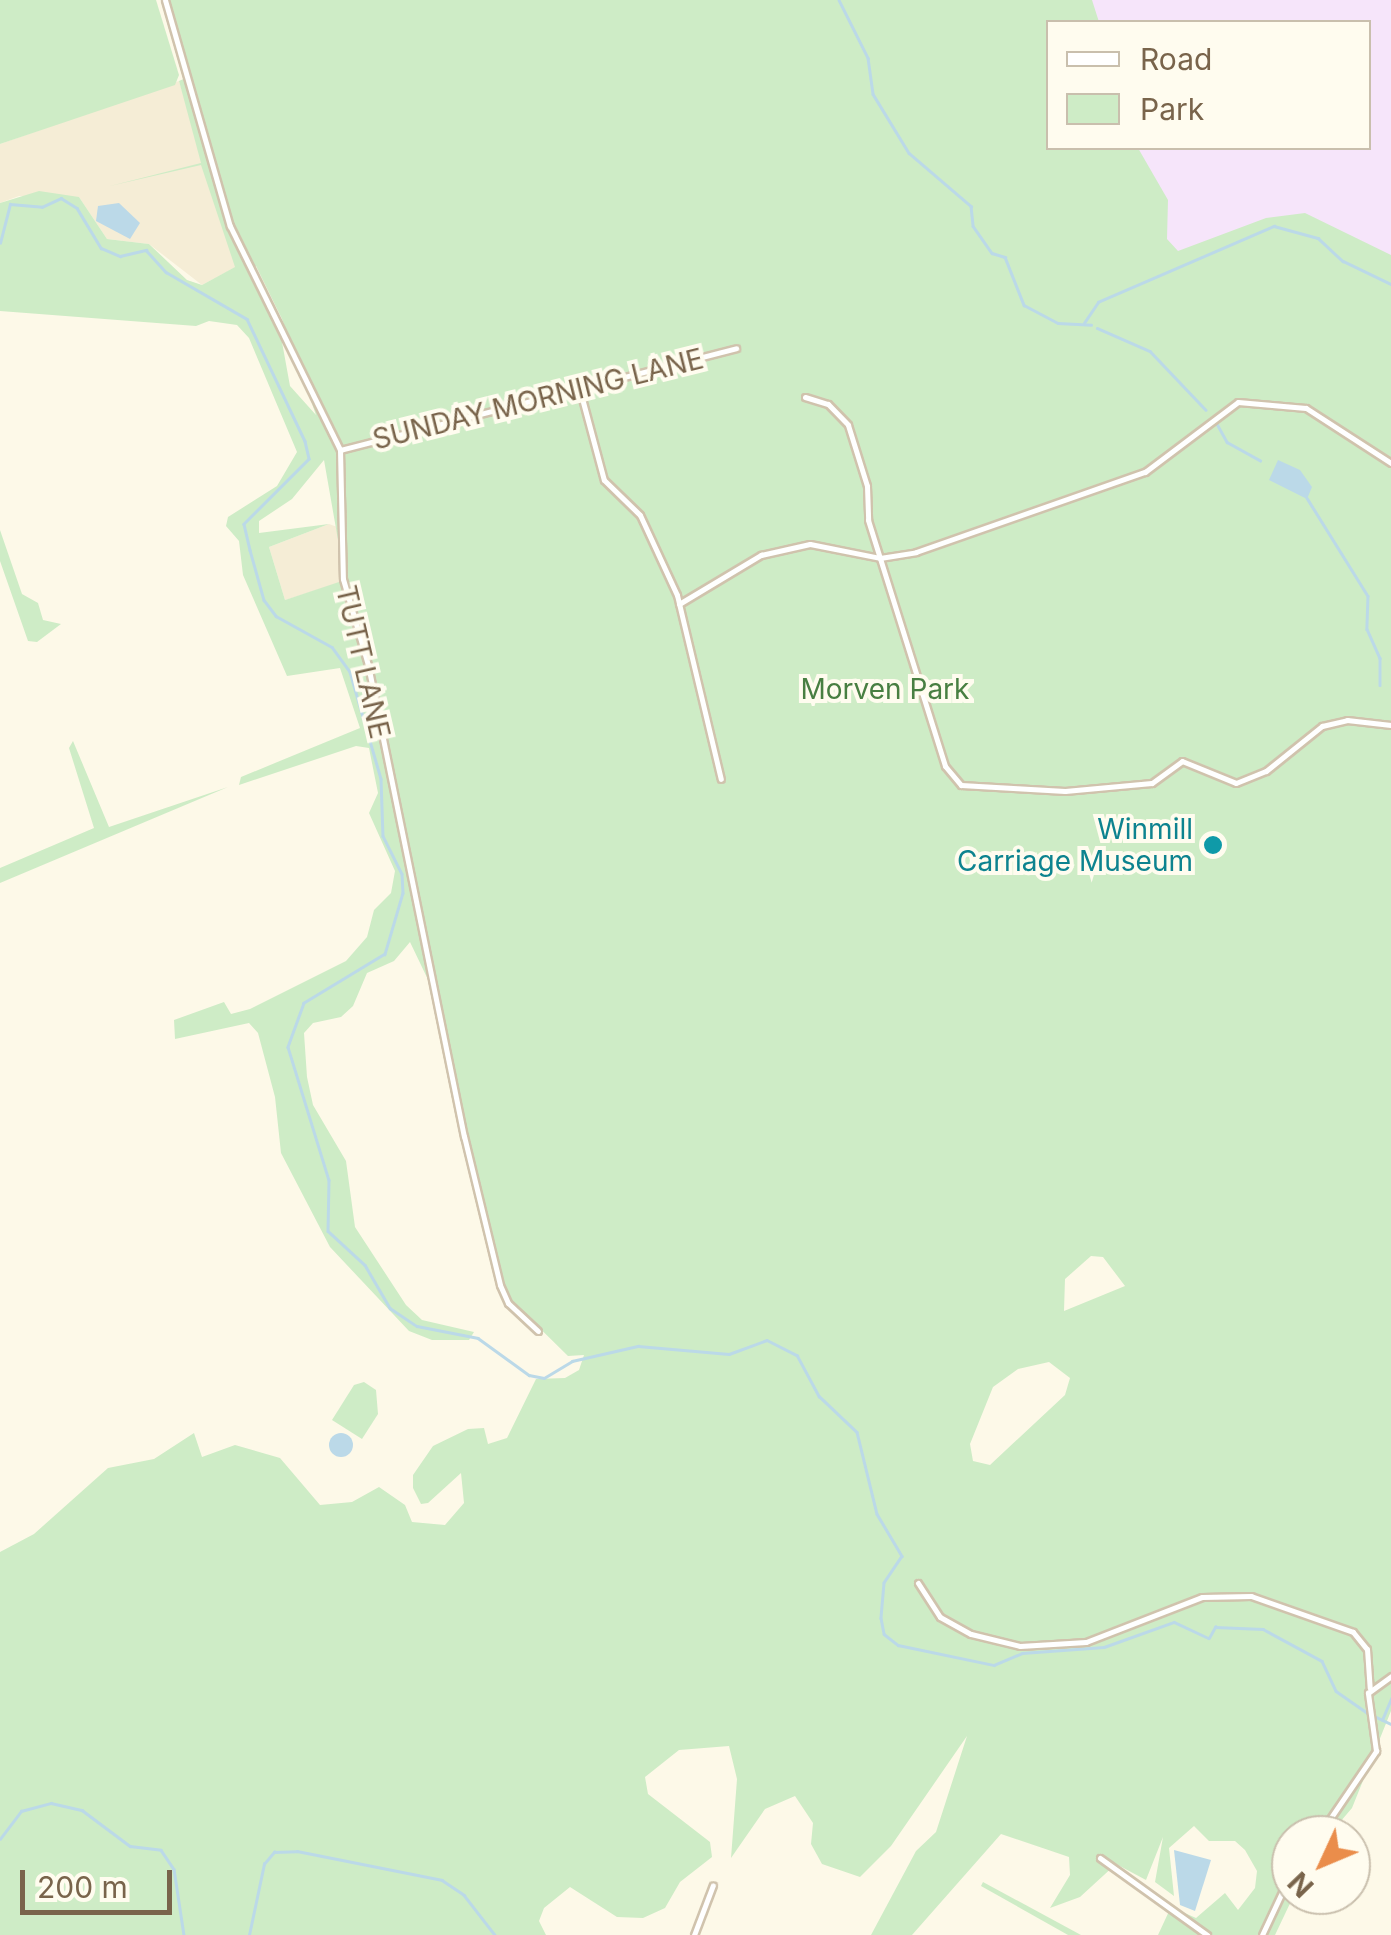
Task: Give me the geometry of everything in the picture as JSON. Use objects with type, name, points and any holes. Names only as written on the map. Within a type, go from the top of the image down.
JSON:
[{"type":"street","name":"TUTT LANE","points":[[165,0],[230,226],[340,450],[343,579],[368,665],[460,1118],[500,1285],[508,1303],[538,1331]]},
{"type":"street","name":"SUNDAY MORNING LANE","points":[[340,450],[736,348]]},
{"type":"street","points":[[579,387],[604,480],[640,516],[680,604],[721,779]]},
{"type":"street","points":[[805,397],[828,404],[848,425],[880,558],[945,766],[961,785],[1065,791],[1152,783],[1182,761],[1236,783],[1266,771],[1322,726],[1347,720],[1391,725]]},
{"type":"street","points":[[680,604],[746,561],[797,546],[880,558],[933,548],[1145,472],[1238,402],[1306,408],[1391,463]]},
{"type":"street","points":[[918,1583],[940,1617],[971,1634],[1020,1646],[1086,1642],[1202,1597],[1252,1596],[1353,1632],[1368,1649],[1376,1751],[1333,1815]]},
{"type":"street","points":[[1370,1688],[1391,1676]]},
{"type":"street","points":[[1100,1858],[1207,1935]]},
{"type":"street","points":[[694,1935],[714,1885]]},
{"type":"shaded area","points":[[1085,0],[1391,0],[1391,258],[1168,265],[1132,150],[1371,150],[1371,20],[1091,20]]},
{"type":"shaded area","points":[[179,81],[236,267],[202,285],[149,244],[107,239],[79,197],[19,196],[0,203],[0,144]]},
{"type":"shaded area","points":[[329,524],[340,528],[343,582],[285,600],[269,547]]},
{"type":"green space","points":[[0,0],[156,0],[179,75],[175,85],[0,144]]},
{"type":"green space","name":"Morven Park","points":[[164,0],[1092,0],[1098,20],[1046,20],[1046,150],[1139,150],[1168,200],[1167,239],[1178,251],[1266,218],[1305,213],[1391,255],[1391,1711],[1346,1815],[1271,1815],[1271,1915],[1284,1915],[1275,1935],[1158,1935],[1171,1907],[1196,1918],[1225,1893],[1238,1910],[1255,1888],[1257,1871],[1245,1850],[1235,1841],[1209,1841],[1194,1826],[1169,1848],[1174,1896],[1155,1882],[1163,1837],[1146,1880],[1116,1864],[1080,1897],[1050,1908],[1070,1875],[1069,1857],[1001,1834],[912,1935],[871,1935],[916,1851],[936,1832],[967,1736],[891,1846],[860,1877],[822,1864],[811,1844],[813,1823],[795,1796],[765,1809],[731,1858],[737,1779],[729,1746],[679,1750],[645,1777],[648,1794],[710,1842],[712,1857],[680,1882],[665,1908],[643,1918],[617,1917],[570,1887],[544,1908],[539,1921],[546,1935],[0,1935],[0,1552],[34,1534],[108,1468],[154,1459],[194,1433],[202,1457],[235,1445],[280,1458],[320,1505],[352,1502],[379,1487],[405,1505],[412,1522],[445,1525],[464,1503],[461,1473],[428,1503],[421,1504],[413,1488],[413,1475],[433,1446],[468,1429],[484,1428],[488,1444],[507,1438],[536,1379],[565,1378],[579,1370],[584,1355],[568,1356],[508,1297],[432,988],[410,942],[394,961],[367,973],[353,1006],[341,1017],[313,1023],[304,1033],[307,1077],[313,1105],[346,1161],[355,1227],[406,1305],[422,1320],[474,1332],[469,1340],[432,1340],[409,1331],[330,1247],[281,1153],[275,1097],[258,1033],[249,1023],[175,1039],[174,1020],[224,1002],[231,1014],[250,1009],[346,961],[367,937],[374,910],[391,893],[395,871],[369,813],[378,793],[369,748],[356,746],[239,785],[241,777],[360,728],[340,668],[287,676],[243,575],[239,541],[226,526],[228,517],[277,486],[297,452],[249,338],[237,325],[209,321],[196,326],[0,311],[0,203],[39,191],[79,197],[107,239],[149,244],[187,280],[202,285],[235,267],[201,165],[110,186],[201,163],[179,81],[190,76]],"holes":[[[248,266],[256,266],[282,319],[316,415],[290,386],[280,331]],[[324,460],[345,580],[285,600],[269,547],[329,524],[259,533],[259,521],[292,499]],[[1091,1256],[1103,1257],[1125,1286],[1064,1311],[1065,1279]],[[1049,1362],[1070,1378],[1065,1395],[990,1465],[973,1461],[970,1444],[993,1387],[1018,1369]]]},
{"type":"green space","points":[[0,530],[22,594],[38,603],[43,620],[61,624],[37,642],[28,641],[0,561]]},
{"type":"green space","points":[[73,741],[109,827],[228,787],[0,883],[0,868],[94,828],[69,748]]},
{"type":"green space","points":[[364,1382],[376,1390],[378,1414],[362,1439],[332,1420],[354,1385]]},
{"type":"green space","points":[[983,1882],[1081,1935],[1068,1935],[981,1886]]},
{"type":"water","points":[[119,203],[140,223],[130,239],[96,221],[98,206]]},
{"type":"water","points":[[1278,460],[1300,470],[1312,487],[1307,499],[1269,480]]},
{"type":"water","points":[[341,1433],[350,1436],[350,1454],[341,1457],[332,1454],[329,1445],[332,1436]]},
{"type":"water","points":[[1174,1850],[1211,1860],[1195,1911],[1180,1905]]},
{"type":"waterway","points":[[839,0],[868,58],[873,94],[909,153],[971,206],[973,226],[992,253],[1005,257],[1024,305],[1058,323],[1091,325]]},
{"type":"waterway","points":[[0,243],[10,204],[42,207],[61,198],[77,208],[101,248],[120,256],[146,250],[166,272],[247,319],[305,441],[309,459],[244,524],[264,600],[276,616],[332,647],[350,672],[381,779],[383,836],[402,874],[403,893],[385,954],[304,1003],[288,1047],[329,1180],[328,1231],[365,1265],[390,1308],[417,1326],[478,1338],[529,1375],[544,1378],[572,1361],[638,1346],[729,1354],[767,1340],[797,1355],[819,1396],[857,1432],[877,1514],[902,1556],[884,1583],[881,1618],[884,1634],[898,1645],[994,1665],[1022,1653],[1104,1647],[1174,1622],[1209,1638],[1215,1627],[1263,1629],[1322,1661],[1336,1691],[1367,1713]]},
{"type":"waterway","points":[[1084,323],[1098,302],[1274,226],[1318,238],[1343,261],[1391,284]]},
{"type":"waterway","points":[[1097,328],[1150,351],[1206,410]]},
{"type":"waterway","points":[[1216,422],[1227,442],[1260,460]]},
{"type":"waterway","points":[[1307,498],[1368,596],[1367,629],[1380,658],[1380,685]]},
{"type":"waterway","points":[[1382,1720],[1391,1699]]},
{"type":"waterway","points":[[1374,1716],[1391,1724]]},
{"type":"waterway","points":[[0,1839],[21,1811],[51,1803],[82,1810],[130,1846],[161,1850],[174,1869],[184,1935]]},
{"type":"waterway","points":[[249,1935],[264,1864],[274,1852],[297,1851],[442,1880],[464,1895],[495,1935]]},
{"type":"place","name":"Winmill Carriage Museum","points":[[1213,845]]}]
